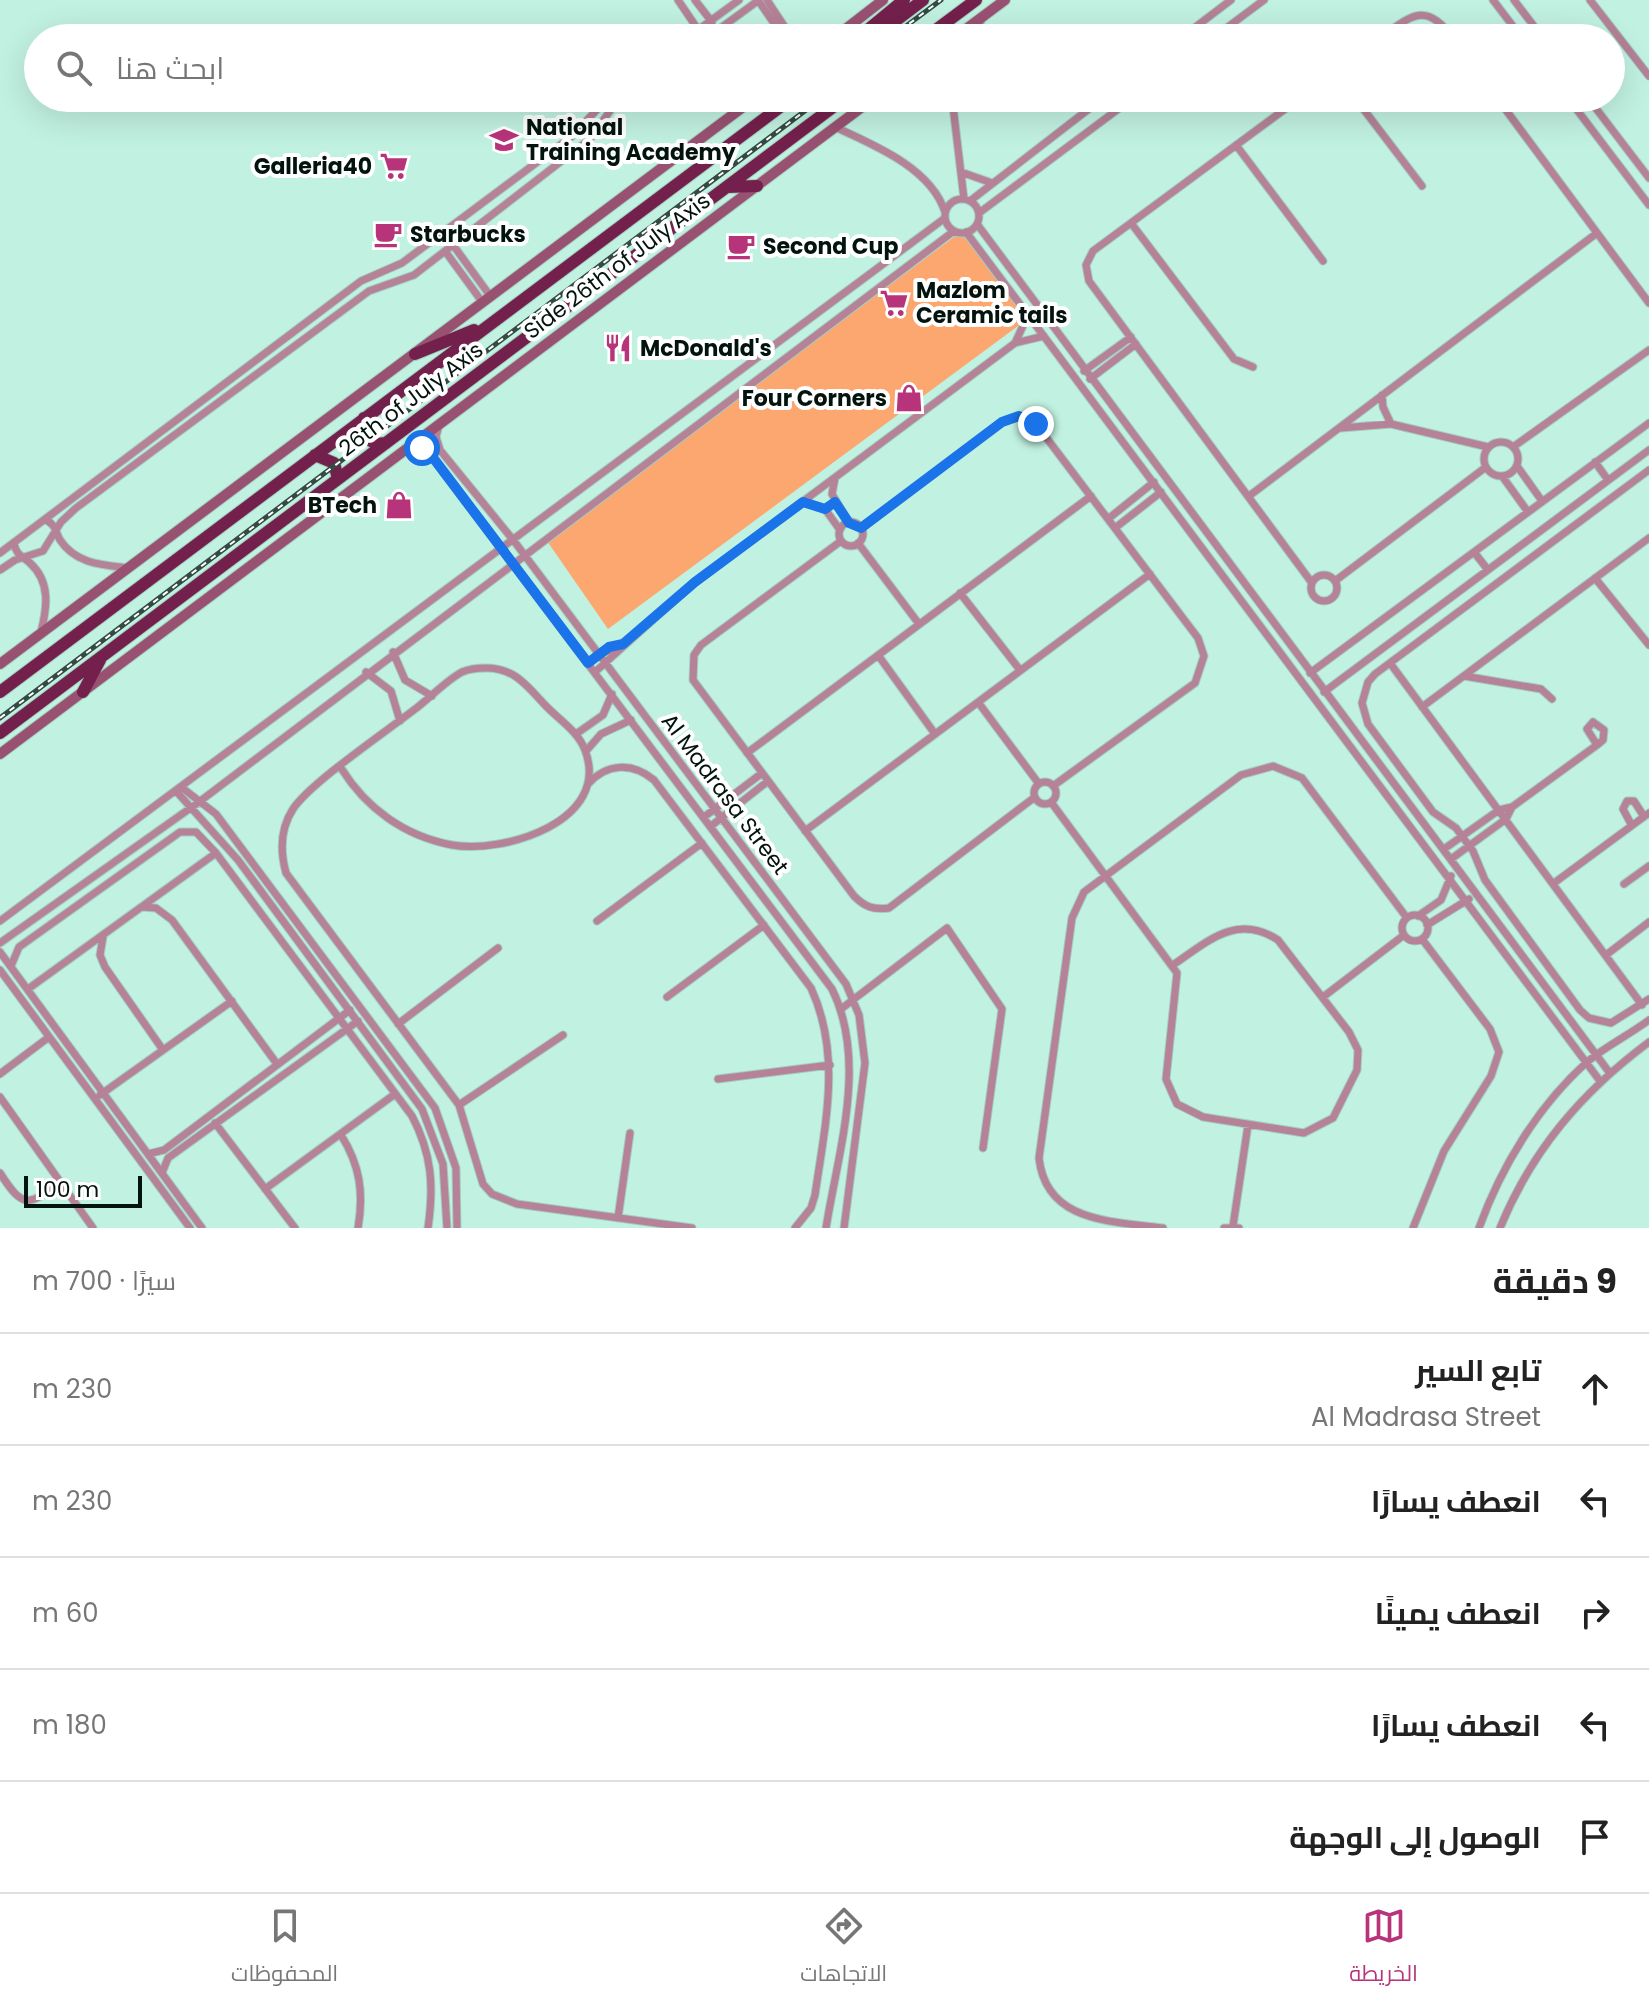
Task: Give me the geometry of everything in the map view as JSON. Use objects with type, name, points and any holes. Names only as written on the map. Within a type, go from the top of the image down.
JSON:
[{"type":"highway","points":[[875,24],[904,0]]},
{"type":"highway","points":[[891,24],[923,0]]},
{"type":"highway","points":[[944,24],[976,0]]},
{"type":"highway","name":"26th of July Axis","points":[[0,692],[773,112]]},
{"type":"highway","name":"26th of July Axis","points":[[0,733],[826,112]]},
{"type":"highway","points":[[727,187],[757,186]]},
{"type":"highway","points":[[415,354],[488,325]]},
{"type":"highway","points":[[364,418],[363,430],[367,438],[374,443],[386,443]]},
{"type":"highway","points":[[315,455],[334,463],[338,479]]},
{"type":"highway","points":[[83,692],[102,655]]},
{"type":"main road","points":[[852,24],[883,0]]},
{"type":"main road","points":[[972,24],[1005,0]]},
{"type":"main road","points":[[0,664],[736,112]]},
{"type":"main road","name":"Side 26th of July Axis","points":[[0,754],[855,112]]},
{"type":"street","points":[[694,24],[680,3],[693,0],[713,24]]},
{"type":"street","points":[[707,24],[739,0]]},
{"type":"street","points":[[726,24],[758,0],[774,24]]},
{"type":"street","points":[[767,0],[783,24]]},
{"type":"street","points":[[1199,24],[1231,0]]},
{"type":"street","points":[[1232,24],[1264,0]]},
{"type":"street","points":[[1493,0],[1511,24]]},
{"type":"street","points":[[1514,0],[1532,24]]},
{"type":"street","points":[[1590,0],[1609,24]]},
{"type":"street","points":[[979,24],[984,15]]},
{"type":"street","points":[[1400,24],[1408,18],[1423,15],[1443,24]]},
{"type":"street","points":[[1625,45],[1649,76]]},
{"type":"street","points":[[0,553],[367,277],[402,263],[497,193],[571,137],[595,112]]},
{"type":"street","points":[[0,570],[43,551],[55,529],[76,508],[369,291],[409,278],[453,245],[590,139],[609,112]]},
{"type":"street","points":[[954,112],[967,200],[979,213]]},
{"type":"street","points":[[0,921],[514,541],[945,215],[952,202],[967,200],[1085,112]]},
{"type":"street","points":[[0,943],[199,802],[366,672],[954,231],[966,232],[977,224],[979,213],[1114,112]]},
{"type":"street","points":[[1281,112],[1093,251],[1086,271],[1089,281],[1312,583],[1313,595],[1323,600],[1334,596],[1335,581],[1486,467]]},
{"type":"street","points":[[1366,112],[1422,186]]},
{"type":"street","points":[[1507,112],[1649,303]]},
{"type":"street","points":[[1579,112],[1649,205]]},
{"type":"street","points":[[1599,112],[1647,174]]},
{"type":"street","points":[[835,127],[875,147],[927,182],[954,231]]},
{"type":"street","points":[[1236,145],[1323,261]]},
{"type":"street","points":[[961,172],[992,183]]},
{"type":"street","points":[[497,193],[506,203]]},
{"type":"street","points":[[1131,223],[1234,359],[1253,367]]},
{"type":"street","points":[[977,224],[1609,1072]]},
{"type":"street","points":[[966,232],[1600,1081]]},
{"type":"street","points":[[1249,496],[1597,233]]},
{"type":"street","points":[[453,245],[487,300]]},
{"type":"street","points":[[984,256],[995,248]]},
{"type":"street","points":[[445,251],[487,300]]},
{"type":"street","points":[[322,312],[329,322]]},
{"type":"street","points":[[1015,343],[1028,315]]},
{"type":"street","points":[[595,672],[695,582],[1015,343],[1044,336]]},
{"type":"street","points":[[1084,371],[1134,340]]},
{"type":"street","points":[[1090,379],[1134,340]]},
{"type":"street","points":[[1513,447],[1649,350]]},
{"type":"street","points":[[1382,395],[1385,413],[1391,424]]},
{"type":"street","points":[[861,528],[1010,417],[1029,418],[1203,646],[1200,675],[1195,683],[1053,786],[1039,784],[978,702]]},
{"type":"street","points":[[1302,679],[1649,423]]},
{"type":"street","name":"Al Madrasa Street","points":[[439,424],[436,437],[440,450],[525,555],[846,984],[863,1030],[865,1063],[844,1228]]},
{"type":"street","points":[[1339,428],[1391,424],[1488,447],[1503,442],[1517,453],[1517,466],[1542,501]]},
{"type":"street","points":[[1129,448],[1137,441]]},
{"type":"street","name":"Al Madrasa Street","points":[[410,446],[422,448],[431,455],[827,979],[841,1009],[850,1063],[826,1228]]},
{"type":"street","points":[[1488,447],[1484,459],[1486,467],[1502,476],[1528,512]]},
{"type":"street","points":[[1316,698],[1649,450]]},
{"type":"street","points":[[1595,462],[1608,480]]},
{"type":"street","points":[[1502,476],[1517,466]]},
{"type":"street","points":[[1390,663],[1606,955],[1646,1002],[1611,1023],[1599,1023],[1580,1010],[1485,880],[1456,828],[1433,812],[1363,714],[1362,703],[1368,682],[1390,663],[1649,470]]},
{"type":"street","points":[[835,478],[832,494],[835,502],[849,523],[861,528]]},
{"type":"street","points":[[1108,519],[1154,482]]},
{"type":"street","points":[[1115,528],[1161,492]]},
{"type":"street","points":[[1521,503],[1535,492]]},
{"type":"street","points":[[747,753],[1091,496]]},
{"type":"street","points":[[803,502],[825,509],[840,530],[841,541]]},
{"type":"street","points":[[825,509],[835,502]]},
{"type":"street","points":[[1180,517],[1189,510]]},
{"type":"street","points":[[46,520],[61,541],[80,559],[128,568]]},
{"type":"street","points":[[840,530],[849,523]]},
{"type":"street","points":[[841,541],[851,546],[858,543],[862,536],[861,528]]},
{"type":"street","points":[[1422,707],[1649,538]]},
{"type":"street","points":[[841,541],[701,645],[694,655],[693,680],[863,905],[875,910],[889,908],[1035,797],[1039,784]]},
{"type":"street","points":[[14,543],[15,551],[37,571],[45,589],[41,633]]},
{"type":"street","points":[[858,543],[919,624]]},
{"type":"street","points":[[1474,552],[1488,570]]},
{"type":"street","points":[[805,831],[1150,574]]},
{"type":"street","points":[[1312,583],[1325,575],[1335,581]]},
{"type":"street","points":[[1595,578],[1649,645]]},
{"type":"street","points":[[960,593],[1020,670]]},
{"type":"street","points":[[588,663],[623,644]]},
{"type":"street","points":[[393,652],[405,680],[432,696]]},
{"type":"street","points":[[878,655],[935,734]]},
{"type":"street","points":[[586,786],[586,751],[576,734],[520,678],[498,669],[461,673],[292,810],[282,835],[283,861],[286,873],[459,1105],[476,1172],[492,1194],[517,1204],[618,1218],[644,1225],[692,1228]]},
{"type":"street","points":[[366,672],[391,691],[400,721]]},
{"type":"street","points":[[1464,676],[1541,689],[1552,699]]},
{"type":"street","points":[[576,734],[603,715],[612,694]]},
{"type":"street","points":[[586,751],[601,734],[631,720]]},
{"type":"street","points":[[1444,849],[1499,810],[1512,807],[1597,745]]},
{"type":"street","points":[[1163,1228],[1080,1215],[1054,1199],[1040,1173],[1039,1158],[1072,918],[1084,892],[1241,775],[1273,766],[1302,778],[1407,918]]},
{"type":"street","points":[[341,768],[364,799],[395,824],[432,840],[464,846],[497,845],[542,832],[567,814],[586,786],[606,769],[632,767],[644,772],[702,843],[811,988],[828,1037],[830,1065],[815,1195],[811,1208],[795,1228]]},
{"type":"street","points":[[704,817],[762,773]]},
{"type":"street","points":[[711,826],[768,781]]},
{"type":"street","points":[[1051,802],[1056,794],[1053,786]]},
{"type":"street","points":[[178,789],[216,814],[435,1108],[448,1137],[456,1168],[457,1228]]},
{"type":"street","points":[[178,789],[232,852],[414,1097],[435,1136],[446,1178],[447,1228]]},
{"type":"street","points":[[1035,797],[1040,803],[1051,802]]},
{"type":"street","points":[[1554,883],[1646,814],[1634,801],[1627,801],[1623,809],[1631,824]]},
{"type":"street","points":[[1051,802],[1173,965],[1179,981],[1166,1079],[1172,1097],[1192,1114],[1304,1133],[1333,1118],[1359,1060],[1355,1041],[1278,940],[1251,927],[1221,932],[1173,965]]},
{"type":"street","points":[[1451,859],[1506,819],[1512,807]]},
{"type":"street","points":[[1473,829],[1480,839]]},
{"type":"street","points":[[11,966],[19,947],[180,832],[196,832],[216,853],[347,1028],[419,1130],[430,1161],[433,1193],[428,1228]]},
{"type":"street","points":[[597,921],[702,843]]},
{"type":"street","points":[[28,989],[216,853]]},
{"type":"street","points":[[1624,884],[1649,866]]},
{"type":"street","points":[[1422,939],[1412,941],[1404,935],[1402,926],[1407,918],[1418,916],[1441,900],[1450,877],[1461,873]]},
{"type":"street","points":[[1422,939],[1427,925],[1448,909],[1467,900],[1474,891]]},
{"type":"street","points":[[1441,900],[1448,909]]},
{"type":"street","points":[[142,907],[156,908],[167,915],[277,1064]]},
{"type":"street","points":[[1418,916],[1427,925]]},
{"type":"street","points":[[1606,955],[1649,922]]},
{"type":"street","points":[[667,997],[764,925]]},
{"type":"street","points":[[841,1009],[947,928],[1002,1011],[983,1148]]},
{"type":"street","points":[[104,935],[100,948],[105,967],[163,1050]]},
{"type":"street","points":[[1323,997],[1404,935]]},
{"type":"street","points":[[1413,1228],[1444,1151],[1491,1076],[1499,1052],[1490,1029],[1422,939]]},
{"type":"street","points":[[398,1024],[498,948]]},
{"type":"street","points":[[0,952],[98,1096]]},
{"type":"street","points":[[0,970],[49,1037],[148,1154],[202,1228]]},
{"type":"street","points":[[98,1096],[232,1001]]},
{"type":"street","points":[[148,1154],[164,1150],[350,1010]]},
{"type":"street","points":[[1479,1228],[1514,1154],[1543,1111],[1596,1055],[1649,1020]]},
{"type":"street","points":[[162,1173],[168,1158],[358,1021]]},
{"type":"street","points":[[459,1105],[563,1035]]},
{"type":"street","points":[[0,1074],[49,1037]]},
{"type":"street","points":[[1500,1228],[1529,1167],[1550,1136],[1609,1072],[1649,1042]]},
{"type":"street","points":[[718,1079],[830,1065]]},
{"type":"street","points":[[265,1189],[395,1094]]},
{"type":"street","points":[[0,1097],[93,1228]]},
{"type":"street","points":[[104,1104],[140,1161],[190,1228]]},
{"type":"street","points":[[215,1123],[295,1228]]},
{"type":"street","points":[[1232,1227],[1248,1125]]},
{"type":"street","points":[[841,1131],[855,1133]]},
{"type":"street","points":[[618,1218],[630,1133]]},
{"type":"street","points":[[341,1135],[360,1179],[363,1203],[358,1228]]},
{"type":"street","points":[[140,1161],[146,1161],[148,1154]]},
{"type":"street","points":[[0,1173],[15,1196],[29,1202],[60,1183]]},
{"type":"shaded area","points":[[966,228],[1033,315],[608,629],[547,541]]},
{"type":"railway","points":[[909,24],[941,0]]},
{"type":"railway","points":[[0,718],[803,112]]},
{"type":"place","name":"National Training Academy","points":[[504,140]]},
{"type":"place","name":"Galleria40","points":[[394,166]]},
{"type":"place","name":"Starbucks","points":[[388,234]]},
{"type":"place","name":"Second Cup","points":[[741,246]]},
{"type":"place","name":"Mazlom Ceramic tails","points":[[894,303]]},
{"type":"place","name":"McDonald's","points":[[618,348]]},
{"type":"place","name":"Four Corners","points":[[909,398]]},
{"type":"place","name":"BTech","points":[[399,505]]},
{"type":"route","points":[[422,448],[431,455],[588,663],[609,647],[623,644],[695,582],[803,502],[811,502],[825,509],[835,502],[849,523],[861,528],[1010,417],[1029,418],[1036,424]]}]
